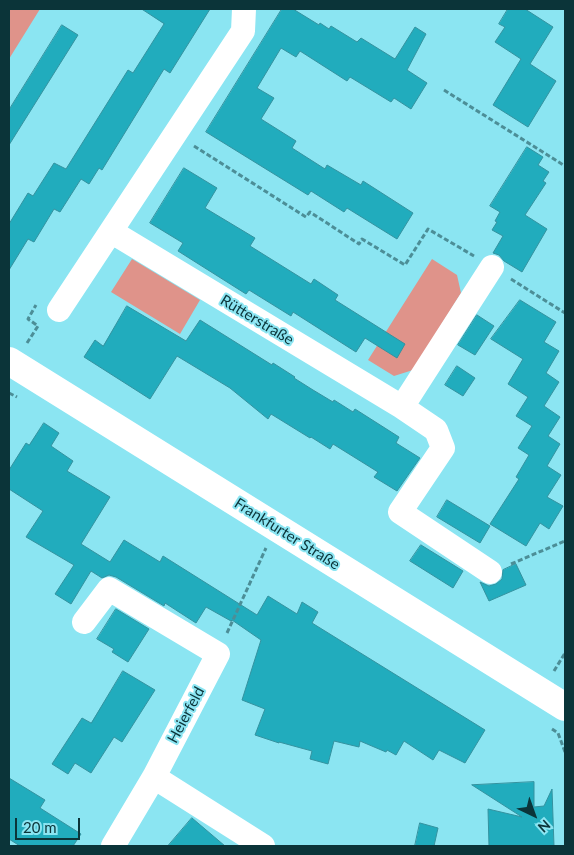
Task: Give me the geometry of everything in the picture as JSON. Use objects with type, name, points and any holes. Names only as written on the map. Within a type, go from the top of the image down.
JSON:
[{"type":"main road","name":"Frankfurter Straße","points":[[11,363],[565,707]]},
{"type":"street","points":[[60,310],[243,31],[244,9]]},
{"type":"street","name":"Rütterstraße","points":[[112,232],[402,407],[436,430],[443,448],[400,512],[490,572]]},
{"type":"street","points":[[402,407],[492,267]]},
{"type":"street","points":[[84,622],[110,589],[218,654]]},
{"type":"street","name":"Heierfeld","points":[[113,846],[154,777],[218,654]]},
{"type":"street","points":[[154,777],[264,846]]},
{"type":"path","points":[[444,90],[565,166]]},
{"type":"path","points":[[176,134],[306,217],[310,212],[359,244],[362,239],[406,265],[428,229],[565,314]]},
{"type":"path","points":[[11,363],[38,326],[28,319],[41,298],[60,310]]},
{"type":"path","points":[[218,654],[276,527]]},
{"type":"path","points":[[490,572],[565,540]]},
{"type":"shaded area","points":[[9,9],[40,9],[9,59]]},
{"type":"shaded area","points":[[132,259],[200,300],[180,334],[111,292]]},
{"type":"shaded area","points":[[432,259],[457,275],[461,293],[413,370],[394,376],[368,360]]},
{"type":"building","points":[[142,9],[210,9],[170,73],[164,69],[102,170],[99,168],[89,184],[81,179],[60,212],[54,209],[34,242],[28,239],[9,270],[9,224],[28,193],[33,196],[54,163],[66,169],[128,70],[133,73],[164,24]]},
{"type":"building","points":[[282,9],[293,9],[319,25],[320,23],[329,29],[331,26],[357,42],[361,38],[395,59],[415,27],[426,34],[407,70],[427,83],[411,109],[394,98],[391,102],[350,77],[347,81],[300,51],[296,57],[281,48],[257,88],[274,98],[261,119],[296,141],[292,148],[325,169],[327,165],[361,185],[363,181],[413,213],[397,239],[347,208],[344,212],[311,191],[308,195],[206,132]]},
{"type":"building","points":[[508,9],[525,9],[553,27],[530,64],[556,81],[528,127],[493,105],[521,59],[495,42],[505,27],[499,24]]},
{"type":"building","points":[[62,25],[78,35],[9,145],[9,110]]},
{"type":"building","points":[[527,147],[543,157],[538,165],[549,172],[543,181],[546,183],[525,215],[547,229],[522,272],[504,261],[499,255],[493,253],[503,236],[492,230],[500,212],[490,206]]},
{"type":"building","points":[[184,168],[217,188],[205,208],[255,238],[250,246],[311,284],[314,279],[338,295],[335,300],[405,344],[397,358],[365,338],[356,352],[293,312],[291,316],[249,290],[246,294],[178,251],[183,243],[150,223]]},
{"type":"building","points":[[520,300],[556,322],[544,342],[559,351],[546,373],[559,382],[544,406],[560,417],[548,436],[560,444],[547,466],[561,475],[547,497],[563,506],[549,529],[540,523],[526,546],[490,524],[519,479],[516,477],[529,455],[518,448],[532,426],[516,416],[528,397],[508,384],[523,359],[491,339]]},
{"type":"building","points":[[127,306],[186,341],[200,320],[272,365],[273,363],[333,402],[334,400],[353,412],[355,409],[399,437],[396,443],[420,458],[397,491],[374,477],[378,472],[333,444],[330,449],[271,414],[268,419],[230,388],[177,356],[150,399],[84,357],[95,340],[103,346]]},
{"type":"building","points":[[477,315],[494,326],[475,355],[458,345]]},
{"type":"building","points":[[457,366],[475,378],[463,396],[445,385]]},
{"type":"building","points":[[44,423],[59,433],[51,446],[73,461],[67,471],[110,497],[81,544],[110,562],[124,540],[160,562],[163,556],[257,615],[268,596],[297,614],[302,602],[318,612],[312,623],[485,730],[465,763],[439,750],[433,760],[404,741],[396,755],[360,741],[359,747],[334,741],[328,764],[310,759],[312,751],[255,735],[265,709],[242,700],[261,640],[232,620],[206,607],[196,623],[165,603],[164,606],[116,577],[109,575],[102,578],[91,571],[71,604],[55,594],[74,565],[26,537],[43,511],[9,489],[9,470],[26,443],[29,445]]},
{"type":"building","points":[[447,500],[490,526],[480,543],[437,517]]},
{"type":"building","points":[[421,545],[463,571],[453,588],[410,561]]},
{"type":"building","points":[[516,564],[526,585],[489,601],[480,582],[489,586],[496,584],[502,579],[503,570]]},
{"type":"building","points":[[116,609],[149,629],[128,662],[112,652],[114,649],[97,639]]},
{"type":"building","points":[[123,671],[155,690],[122,742],[114,737],[91,773],[75,763],[68,774],[52,764],[82,718],[91,723]]},
{"type":"building","points":[[9,778],[45,800],[40,808],[81,834],[73,846],[20,846],[9,839]]},
{"type":"building","points":[[534,782],[534,807],[544,806],[552,789],[554,846],[489,846],[488,809],[522,817],[472,785]]},
{"type":"building","points":[[192,818],[225,846],[168,846]]},
{"type":"building","points":[[420,823],[438,828],[434,846],[415,846]]}]
